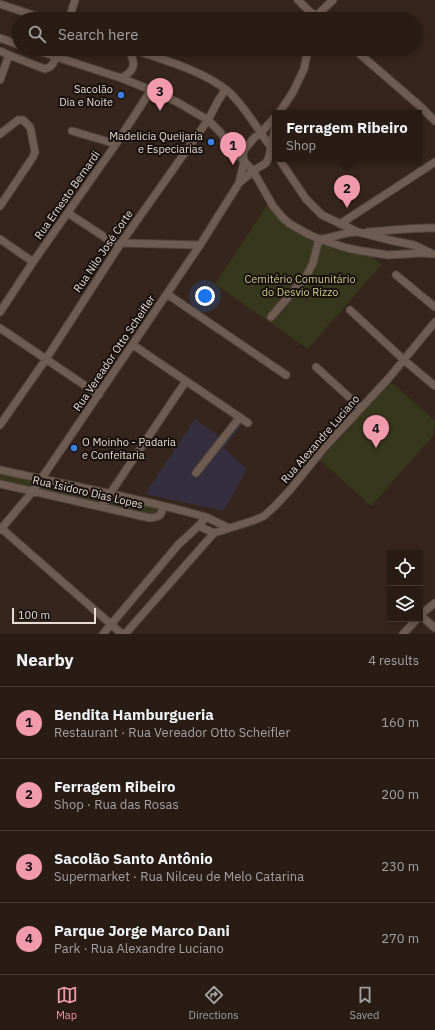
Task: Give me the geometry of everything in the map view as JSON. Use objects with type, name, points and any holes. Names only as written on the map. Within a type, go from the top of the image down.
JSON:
[{"type":"street","points":[[71,12],[75,0]]},
{"type":"street","points":[[298,0],[310,12]]},
{"type":"street","points":[[322,12],[333,0]]},
{"type":"street","points":[[2,3],[26,12]]},
{"type":"street","points":[[0,38],[12,42]]},
{"type":"street","points":[[0,50],[45,69],[50,68],[53,65],[56,58]]},
{"type":"street","points":[[0,80],[9,55]]},
{"type":"street","points":[[51,56],[121,78],[151,90],[177,102],[208,120],[253,171],[273,206],[290,224],[322,239],[347,248],[388,255],[422,253],[434,254]]},
{"type":"street","points":[[121,78],[129,74],[133,67],[134,60],[133,56]]},
{"type":"street","points":[[152,56],[175,63],[206,77],[230,93],[251,117],[271,146]]},
{"type":"street","points":[[281,110],[293,92],[304,70],[307,56]]},
{"type":"street","points":[[362,56],[435,121]]},
{"type":"street","name":"Rua Ernesto Bernardi","points":[[0,312],[33,262],[116,144],[151,90]]},
{"type":"street","name":"Rua Nilo José Corte","points":[[0,426],[46,359],[121,243],[208,120],[225,90]]},
{"type":"street","points":[[0,134],[18,120],[23,120],[30,127],[35,152],[33,158],[0,206]]},
{"type":"street","name":"Rua Vereador Otto Scheifler","points":[[239,183],[244,162],[244,150],[272,120]]},
{"type":"street","points":[[72,131],[116,144]]},
{"type":"street","name":"Rua Vereador Otto Scheifler","points":[[1,530],[42,479],[200,245],[239,183],[253,171],[266,163],[269,157],[272,142]]},
{"type":"street","points":[[281,162],[306,199],[322,215],[358,232],[414,245],[434,254]]},
{"type":"street","points":[[271,317],[307,275],[322,239],[342,225],[354,214],[435,162]]},
{"type":"street","points":[[68,213],[116,244],[200,245]]},
{"type":"street","points":[[354,214],[352,221],[358,232]]},
{"type":"street","points":[[322,239],[350,232],[380,232],[435,228]]},
{"type":"street","points":[[0,239],[33,262]]},
{"type":"street","points":[[396,275],[435,307]]},
{"type":"street","points":[[167,294],[286,375]]},
{"type":"street","points":[[350,310],[404,360],[435,386]]},
{"type":"street","name":"Rua Alexandre Luciano","points":[[214,533],[264,516],[290,490],[324,448],[404,360],[435,322]]},
{"type":"street","points":[[0,328],[99,395]]},
{"type":"street","points":[[133,344],[248,423]]},
{"type":"street","points":[[316,367],[361,408]]},
{"type":"street","points":[[102,507],[186,381]]},
{"type":"street","points":[[196,474],[240,417]]},
{"type":"street","name":"Rua Isidoro Dias Lopes","points":[[0,470],[163,506],[206,517],[229,528]]},
{"type":"street","name":"Rua Isidoro Dias Lopes","points":[[0,484],[150,518],[156,517],[160,514],[163,506]]},
{"type":"street","points":[[103,634],[178,545],[199,526],[206,517]]},
{"type":"street","points":[[1,530],[111,625],[124,634],[214,533],[199,526]]},
{"type":"street","points":[[423,613],[435,603]]},
{"type":"street","points":[[423,618],[435,628]]},
{"type":"street","points":[[403,634],[414,622]]},
{"type":"shaded area","points":[[235,417],[243,423],[224,448],[247,469],[224,511],[145,494],[195,419],[220,437]]},
{"type":"green space","name":"Cemitério Comunitário do Desvio Rizzo","points":[[267,205],[284,224],[304,236],[321,242],[369,254],[381,265],[308,349],[215,284]]},
{"type":"green space","points":[[390,381],[435,421],[433,436],[371,506],[320,460]]},
{"type":"green space","points":[[0,473],[36,482],[33,489],[0,481]]},
{"type":"green space","points":[[44,482],[106,495],[100,505],[38,491]]},
{"type":"green space","points":[[111,497],[159,507],[159,512],[156,516],[106,506]]},
{"type":"place","name":"Sacolão Dia e Noite","points":[[121,95]]},
{"type":"place","name":"Sacolão Santo Antônio","points":[[160,111]]},
{"type":"place","name":"Madelicia Queijaria e Especiarias","points":[[211,142]]},
{"type":"place","name":"Bendita Hamburgueria","points":[[233,165]]},
{"type":"place","name":"Ferragem Ribeiro","points":[[347,208]]},
{"type":"place","name":"O Moinho - Padaria e Confeitaria","points":[[74,448]]},
{"type":"place","name":"Parque Jorge Marco Dani","points":[[376,448]]}]
